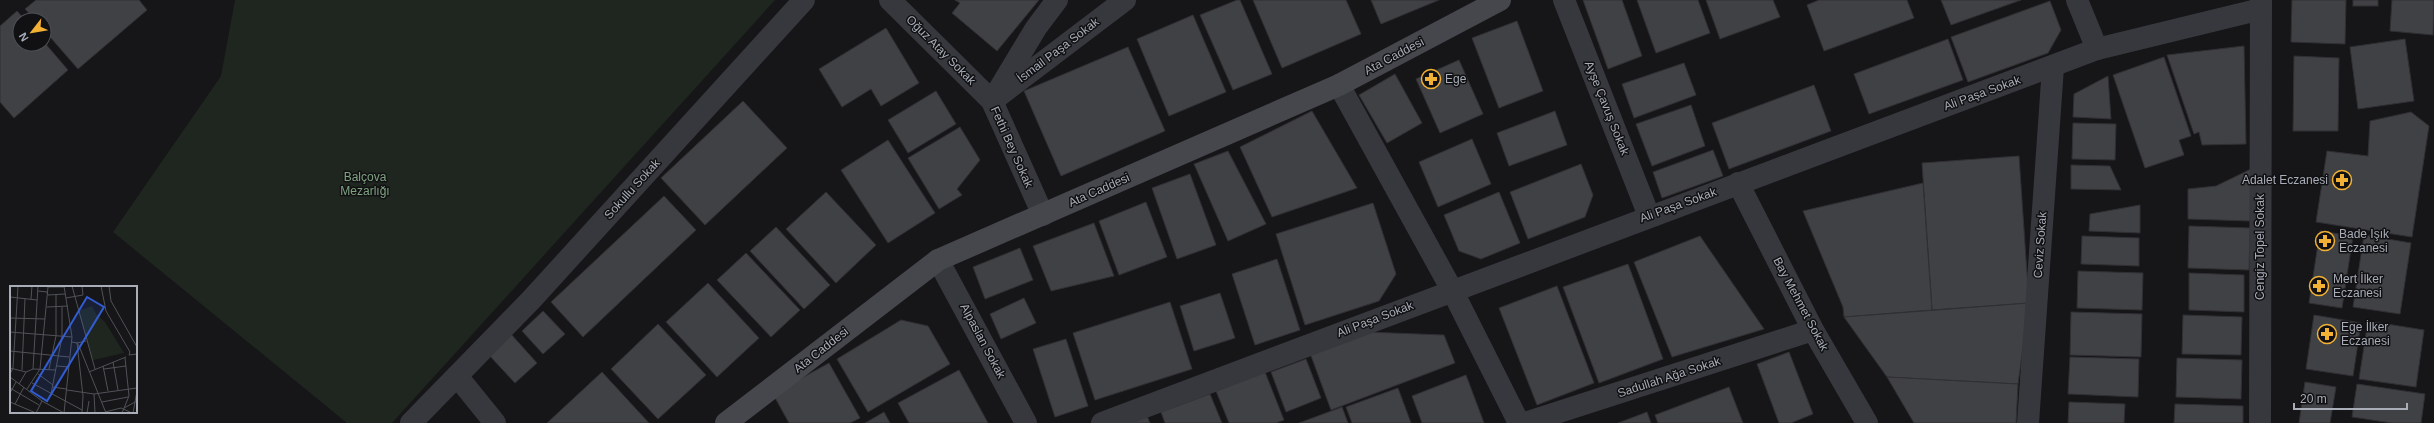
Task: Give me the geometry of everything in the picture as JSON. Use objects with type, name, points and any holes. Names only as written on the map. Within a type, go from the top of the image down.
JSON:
[{"type":"main road","name":"Ata Caddesi","points":[[726,423],[938,260],[1339,85],[1500,0]]},
{"type":"street","name":"Sokullu Sokak","points":[[411,423],[531,300],[804,0]]},
{"type":"street","name":"Oğuz Atay Sokak","points":[[890,0],[992,101]]},
{"type":"street","name":"Fethi Bey Sokak","points":[[1043,215],[992,101],[1036,28],[1057,0]]},
{"type":"street","name":"İsmail Paşa Sokak","points":[[992,101],[1125,0]]},
{"type":"street","name":"Ayşe Çavuş Sokak","points":[[1564,0],[1650,216]]},
{"type":"street","points":[[2077,0],[2097,49]]},
{"type":"street","name":"Ali Paşa Sokak","points":[[1102,423],[1452,290],[2053,67],[2097,49],[2261,4]]},
{"type":"street","name":"Cengiz Topel Sokak","points":[[2260,423],[2261,4]]},
{"type":"street","name":"Ceviz Sokak","points":[[2028,423],[2053,67]]},
{"type":"street","points":[[1339,85],[1452,290],[1519,423]]},
{"type":"street","name":"Bay Mehmet Sokak","points":[[1738,183],[1813,330],[1867,423]]},
{"type":"street","name":"Alpaslan Sokak","points":[[938,260],[1026,423]]},
{"type":"street","name":"Sadullah Ağa Sokak","points":[[1525,423],[1813,330]]},
{"type":"street","points":[[457,376],[495,423]]},
{"type":"green space","name":"Balçova Mezarlığı","points":[[235,0],[775,0],[392,423],[347,423],[113,232],[221,76]]},
{"type":"building","points":[[36,0],[139,0],[147,10],[78,69],[52,39],[52,12],[28,12],[25,9]]},
{"type":"building","points":[[955,0],[1039,0],[997,51],[952,13],[960,3]]},
{"type":"building","points":[[1240,0],[1272,74],[1233,90],[1200,15]]},
{"type":"building","points":[[1253,0],[1346,0],[1361,34],[1282,68]]},
{"type":"building","points":[[1371,0],[1439,0],[1381,24]]},
{"type":"building","points":[[1583,0],[1622,0],[1642,56],[1608,69]]},
{"type":"building","points":[[1637,0],[1698,0],[1710,33],[1656,53]]},
{"type":"building","points":[[1706,0],[1773,0],[1780,17],[1720,39]]},
{"type":"building","points":[[1819,0],[1907,0],[1914,18],[1824,51],[1807,5]]},
{"type":"building","points":[[1941,0],[2021,0],[1951,25]]},
{"type":"building","points":[[2292,0],[2346,0],[2345,44],[2291,42]]},
{"type":"building","points":[[2353,0],[2378,0],[2378,6],[2353,6]]},
{"type":"building","points":[[2392,0],[2434,0],[2433,35],[2390,31]]},
{"type":"building","points":[[2050,1],[2061,30],[2048,53],[1968,82],[1951,37]]},
{"type":"building","points":[[12,15],[12,52],[52,51],[68,70],[14,118],[0,102],[0,26]]},
{"type":"building","points":[[1193,15],[1226,92],[1169,116],[1137,39]]},
{"type":"building","points":[[1517,21],[1543,91],[1499,108],[1472,38]]},
{"type":"building","points":[[886,28],[919,83],[881,106],[871,89],[842,107],[819,69]]},
{"type":"building","points":[[1948,39],[1963,80],[1869,114],[1854,74]]},
{"type":"building","points":[[2405,39],[2414,101],[2358,109],[2350,47]]},
{"type":"building","points":[[2244,46],[2246,144],[2202,145],[2199,132],[2194,134],[2167,55]]},
{"type":"building","points":[[1128,47],[1165,131],[1061,176],[1024,91]]},
{"type":"building","points":[[2294,56],[2339,58],[2338,131],[2293,131]]},
{"type":"building","points":[[2164,57],[2191,136],[2179,140],[2184,155],[2145,168],[2113,75]]},
{"type":"building","points":[[1459,60],[1483,114],[1440,133],[1416,79]]},
{"type":"building","points":[[1684,63],[1696,95],[1634,118],[1622,84]]},
{"type":"building","points":[[1395,74],[1422,123],[1387,143],[1359,95]]},
{"type":"building","points":[[2108,76],[2111,119],[2073,117],[2074,94]]},
{"type":"building","points":[[1814,85],[1831,131],[1729,169],[1712,123]]},
{"type":"building","points":[[936,91],[956,124],[908,153],[888,120]]},
{"type":"building","points":[[743,101],[787,148],[705,225],[661,178]]},
{"type":"building","points":[[1691,105],[1705,146],[1652,166],[1636,124]]},
{"type":"building","points":[[1312,111],[1357,188],[1272,217],[1240,147]]},
{"type":"building","points":[[1555,111],[1567,145],[1509,166],[1497,133]]},
{"type":"building","points":[[2411,112],[2429,126],[2412,237],[2316,222],[2327,151],[2368,156],[2370,121]]},
{"type":"building","points":[[2073,123],[2116,124],[2115,160],[2072,159]]},
{"type":"building","points":[[960,127],[980,160],[957,189],[962,195],[939,209],[908,158]]},
{"type":"building","points":[[1472,139],[1491,184],[1438,207],[1419,162]]},
{"type":"building","points":[[888,140],[935,213],[888,243],[841,170]]},
{"type":"building","points":[[1713,150],[1723,176],[1662,198],[1653,172]]},
{"type":"building","points":[[1228,151],[1266,224],[1228,241],[1194,164]]},
{"type":"building","points":[[2019,156],[2029,303],[1932,310],[1922,163]]},
{"type":"building","points":[[1581,164],[1593,195],[1585,217],[1528,239],[1510,192]]},
{"type":"building","points":[[2071,165],[2110,166],[2121,190],[2071,189]]},
{"type":"building","points":[[2251,169],[2250,221],[2188,219],[2188,189],[2216,186]]},
{"type":"building","points":[[1190,174],[1216,245],[1177,259],[1152,188]]},
{"type":"building","points":[[1923,183],[1932,310],[1844,317],[1843,307],[1803,211]]},
{"type":"building","points":[[826,192],[876,245],[836,283],[786,229]]},
{"type":"building","points":[[1499,192],[1520,243],[1481,259],[1459,251],[1444,215]]},
{"type":"building","points":[[664,196],[696,230],[583,337],[551,302]]},
{"type":"building","points":[[1146,202],[1167,257],[1119,275],[1099,221]]},
{"type":"building","points":[[1373,203],[1396,274],[1379,301],[1305,325],[1276,234]]},
{"type":"building","points":[[2140,205],[2140,233],[2089,231],[2090,214]]},
{"type":"building","points":[[1094,223],[1114,276],[1051,291],[1033,246]]},
{"type":"building","points":[[2189,226],[2250,228],[2249,270],[2188,268]]},
{"type":"building","points":[[776,227],[830,285],[804,309],[750,251]]},
{"type":"building","points":[[2320,231],[2353,236],[2342,308],[2309,303]]},
{"type":"building","points":[[2364,235],[2411,243],[2400,314],[2353,307]]},
{"type":"building","points":[[1700,236],[1764,329],[1672,357],[1634,262]]},
{"type":"building","points":[[2082,236],[2139,238],[2139,266],[2081,264]]},
{"type":"building","points":[[1020,248],[1033,280],[985,299],[973,267]]},
{"type":"building","points":[[746,253],[800,310],[771,337],[717,280]]},
{"type":"building","points":[[1277,259],[1300,330],[1255,345],[1232,274]]},
{"type":"building","points":[[1628,264],[1663,359],[1599,383],[1563,287]]},
{"type":"building","points":[[2078,271],[2143,273],[2142,310],[2077,308]]},
{"type":"building","points":[[2189,273],[2244,275],[2244,312],[2189,310]]},
{"type":"building","points":[[708,283],[759,338],[717,377],[666,322]]},
{"type":"building","points":[[1557,286],[1594,383],[1537,405],[1499,308]]},
{"type":"building","points":[[1220,293],[1235,338],[1194,351],[1180,306]]},
{"type":"building","points":[[1024,298],[1036,323],[1001,339],[990,314]]},
{"type":"building","points":[[1170,302],[1192,369],[1095,400],[1073,333]]},
{"type":"building","points":[[2029,303],[2018,384],[1887,377],[1844,317]]},
{"type":"building","points":[[543,311],[565,334],[543,354],[522,331]]},
{"type":"building","points":[[2071,312],[2142,314],[2141,357],[2070,355]]},
{"type":"building","points":[[2183,315],[2242,317],[2241,355],[2182,354]]},
{"type":"building","points":[[2314,315],[2361,323],[2353,376],[2306,369]]},
{"type":"building","points":[[901,320],[928,326],[950,364],[868,412],[837,359]]},
{"type":"building","points":[[2368,321],[2424,330],[2416,387],[2359,379]]},
{"type":"building","points":[[658,324],[706,375],[658,419],[611,369]]},
{"type":"building","points":[[1366,332],[1444,335],[1455,363],[1331,410],[1310,353]]},
{"type":"building","points":[[510,333],[537,363],[515,383],[488,354]]},
{"type":"building","points":[[1066,339],[1088,406],[1055,417],[1033,349]]},
{"type":"building","points":[[1789,352],[1813,414],[1791,423],[1779,423],[1757,364]]},
{"type":"building","points":[[2070,357],[2139,359],[2138,397],[2068,394]]},
{"type":"building","points":[[2177,358],[2242,360],[2241,399],[2176,397]]},
{"type":"building","points":[[1306,359],[1321,398],[1286,412],[1271,372]]},
{"type":"building","points":[[829,363],[860,418],[850,423],[789,423],[773,394]]},
{"type":"building","points":[[959,370],[988,423],[909,423],[898,403]]},
{"type":"building","points":[[602,372],[649,423],[547,423]]},
{"type":"building","points":[[1265,372],[1284,420],[1276,423],[1229,423],[1216,391]]},
{"type":"building","points":[[1466,375],[1484,423],[1422,423],[1412,396]]},
{"type":"building","points":[[1887,377],[2018,384],[2016,423],[1914,423]]},
{"type":"building","points":[[2305,382],[2336,387],[2330,423],[2299,423]]},
{"type":"building","points":[[2357,384],[2425,394],[2421,423],[2392,423],[2352,417]]},
{"type":"building","points":[[1729,387],[1743,423],[1658,423],[1655,415]]},
{"type":"building","points":[[1398,388],[1411,423],[1352,423],[1346,407]]},
{"type":"building","points":[[1210,394],[1222,423],[1165,423],[1161,412]]},
{"type":"building","points":[[2069,402],[2125,404],[2124,423],[2068,423]]},
{"type":"building","points":[[2175,404],[2243,406],[2243,423],[2174,423]]},
{"type":"building","points":[[1342,407],[1348,423],[1299,423]]},
{"type":"building","points":[[884,412],[890,423],[865,423]]},
{"type":"building","points":[[1647,412],[1651,423],[1618,423]]},
{"type":"building","points":[[1147,416],[1150,423],[1127,423]]},
{"type":"place","name":"Ege","points":[[1431,79]]},
{"type":"place","name":"Adalet Eczanesi","points":[[2342,180]]},
{"type":"place","name":"Bade Işık Eczanesi","points":[[2325,241]]},
{"type":"place","name":"Mert İlker Eczanesi","points":[[2319,286]]},
{"type":"place","name":"Ege İlker Eczanesi","points":[[2327,334]]}]
